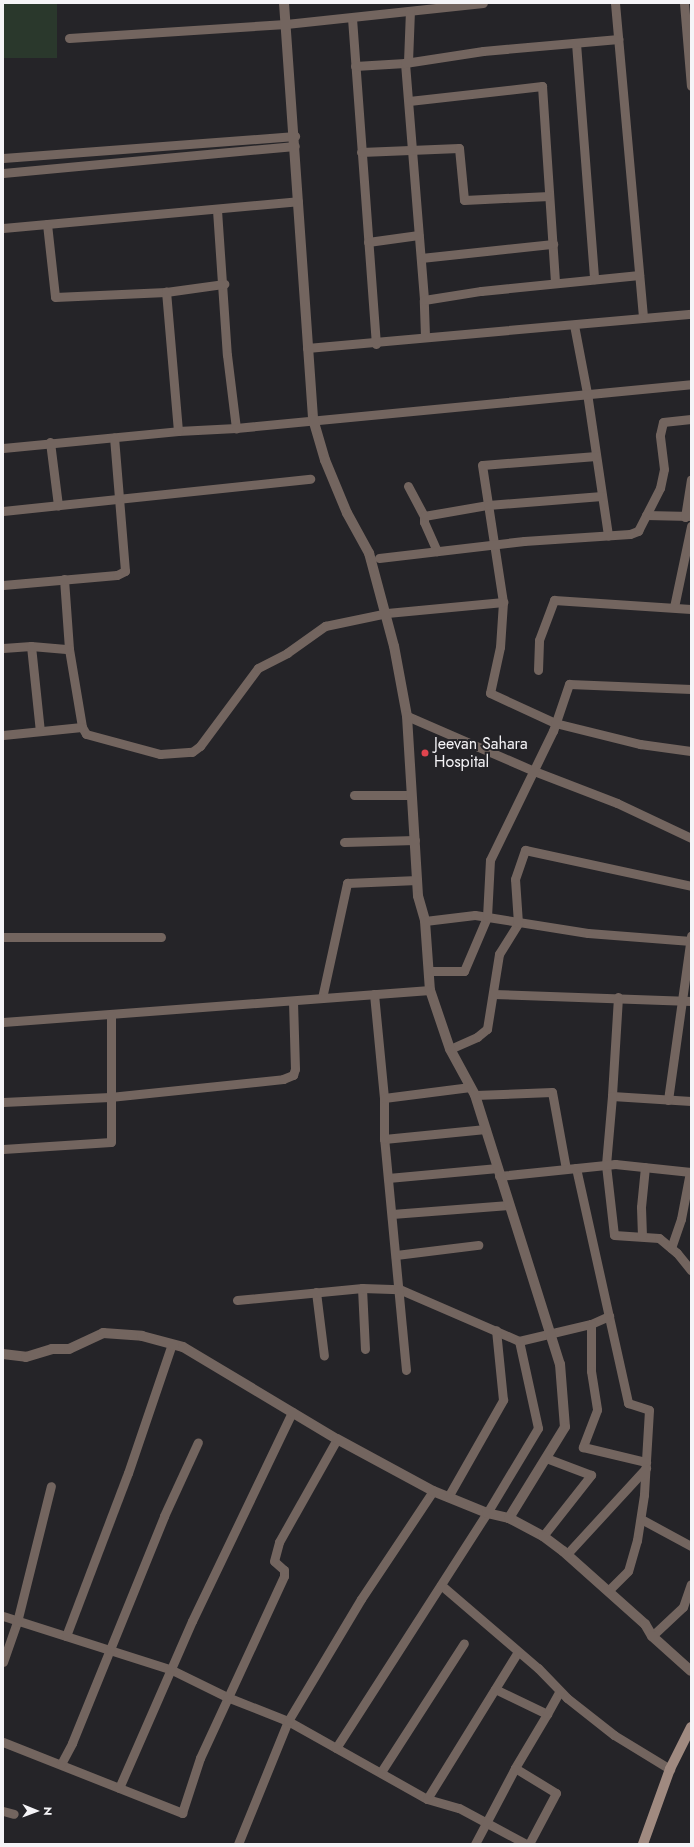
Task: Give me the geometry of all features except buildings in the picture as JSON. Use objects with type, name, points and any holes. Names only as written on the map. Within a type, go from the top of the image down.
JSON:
[{"type":"main road","points":[[643,1844],[670,1769],[691,1728]]},
{"type":"street","points":[[284,3],[295,141],[307,348],[313,419],[325,460],[348,513],[369,553],[387,614],[407,716],[418,896],[425,921],[430,972],[430,990],[450,1049],[472,1091],[486,1128],[560,1364],[565,1427],[509,1518]]},
{"type":"street","points":[[69,38],[286,24],[352,18],[449,5],[483,3]]},
{"type":"street","points":[[615,3],[643,318]]},
{"type":"street","points":[[684,3],[688,19],[691,86]]},
{"type":"street","points":[[410,11],[407,62],[411,149],[420,235],[426,336]]},
{"type":"street","points":[[352,18],[376,344]]},
{"type":"street","points":[[355,66],[407,62],[483,51],[618,39]]},
{"type":"street","points":[[576,43],[594,279]]},
{"type":"street","points":[[409,101],[542,86],[555,282]]},
{"type":"street","points":[[3,158],[295,141]]},
{"type":"street","points":[[3,173],[295,141]]},
{"type":"street","points":[[361,152],[459,148],[464,200],[549,196]]},
{"type":"street","points":[[3,228],[217,210],[298,201]]},
{"type":"street","points":[[217,210],[224,284],[227,355],[236,428]]},
{"type":"street","points":[[47,224],[55,297],[166,292],[224,284]]},
{"type":"street","points":[[368,242],[420,235]]},
{"type":"street","points":[[421,258],[553,244]]},
{"type":"street","points":[[424,300],[555,282],[639,274]]},
{"type":"street","points":[[166,292],[178,431]]},
{"type":"street","points":[[307,348],[376,344],[426,336],[574,325],[691,314]]},
{"type":"street","points":[[574,325],[587,394],[608,535]]},
{"type":"street","points":[[3,448],[50,442],[178,431],[236,428],[313,419],[691,384]]},
{"type":"street","points":[[379,558],[494,544],[630,534],[638,531],[660,488],[664,469],[660,435],[663,422],[691,419]]},
{"type":"street","points":[[3,585],[117,575],[125,571],[114,437]]},
{"type":"street","points":[[50,442],[58,505]]},
{"type":"street","points":[[596,456],[482,465],[503,602],[500,647],[490,693],[555,723],[640,744],[691,751]]},
{"type":"street","points":[[3,511],[310,479]]},
{"type":"street","points":[[646,515],[688,517],[691,479]]},
{"type":"street","points":[[408,486],[424,516],[424,522],[437,551]]},
{"type":"street","points":[[424,516],[488,506],[602,496]]},
{"type":"street","points":[[674,608],[691,526]]},
{"type":"street","points":[[64,579],[69,649],[82,727],[86,734],[160,754],[192,752],[200,746],[258,668],[287,653],[326,626],[387,614],[503,602]]},
{"type":"street","points":[[538,670],[538,640],[554,600],[691,609]]},
{"type":"street","points":[[3,648],[31,646],[69,649]]},
{"type":"street","points":[[31,646],[40,731]]},
{"type":"street","points":[[430,972],[464,971],[486,917],[490,860],[534,771],[555,723],[569,684],[691,689]]},
{"type":"street","points":[[407,716],[534,771],[617,803],[691,838]]},
{"type":"street","points":[[3,735],[82,727]]},
{"type":"street","points":[[354,795],[411,795]]},
{"type":"street","points":[[344,842],[415,840]]},
{"type":"street","points":[[450,1049],[476,1037],[487,1029],[499,954],[518,923],[515,879],[525,850],[691,886]]},
{"type":"street","points":[[322,998],[347,884],[417,880]]},
{"type":"street","points":[[425,921],[475,915],[588,933],[691,941]]},
{"type":"street","points":[[668,1100],[687,1001],[691,934]]},
{"type":"street","points":[[3,937],[161,936]]},
{"type":"street","points":[[3,1022],[430,990]]},
{"type":"street","points":[[374,994],[384,1098],[384,1138],[406,1370]]},
{"type":"street","points":[[493,994],[618,997],[687,1001]]},
{"type":"street","points":[[618,997],[606,1165],[614,1235],[659,1238],[671,1248],[691,1270]]},
{"type":"street","points":[[3,1102],[110,1097],[283,1079],[292,1076],[295,1069],[293,1001]]},
{"type":"street","points":[[3,1149],[111,1142],[111,1015]]},
{"type":"street","points":[[384,1098],[472,1091],[552,1092],[566,1169]]},
{"type":"street","points":[[612,1096],[691,1101]]},
{"type":"street","points":[[384,1138],[486,1128]]},
{"type":"street","points":[[388,1178],[566,1169],[606,1165],[645,1167],[690,1172],[681,1219],[671,1248]]},
{"type":"street","points":[[642,1236],[641,1207],[645,1167]]},
{"type":"street","points":[[576,1168],[628,1403],[649,1410],[646,1465],[640,1519],[628,1571],[608,1591]]},
{"type":"street","points":[[392,1214],[509,1205]]},
{"type":"street","points":[[396,1255],[478,1245]]},
{"type":"street","points":[[237,1300],[362,1288],[399,1289],[519,1341],[549,1332],[591,1324],[609,1316]]},
{"type":"street","points":[[362,1288],[365,1348]]},
{"type":"street","points":[[316,1292],[324,1356]]},
{"type":"street","points":[[591,1324],[591,1371],[597,1410],[583,1447],[646,1465]]},
{"type":"street","points":[[448,1497],[503,1400],[496,1330]]},
{"type":"street","points":[[3,1354],[26,1357],[52,1349],[69,1349],[103,1333],[142,1336],[183,1347],[337,1439],[433,1491],[487,1513],[509,1518],[543,1536],[567,1554],[645,1624],[652,1636],[691,1672]]},
{"type":"street","points":[[336,1748],[487,1513],[538,1428],[519,1341]]},
{"type":"street","points":[[66,1636],[128,1473],[172,1344]]},
{"type":"street","points":[[118,1788],[172,1670],[192,1621],[292,1412]]},
{"type":"street","points":[[3,1742],[60,1764],[72,1772],[182,1813],[200,1758],[284,1576],[284,1570],[274,1561],[279,1542],[337,1439]]},
{"type":"street","points":[[60,1764],[72,1743],[111,1651],[164,1516],[198,1442]]},
{"type":"street","points":[[543,1536],[591,1475],[546,1458]]},
{"type":"street","points":[[567,1554],[646,1465]]},
{"type":"street","points":[[3,1662],[17,1622],[51,1486]]},
{"type":"street","points":[[238,1844],[288,1721],[361,1599],[433,1491]]},
{"type":"street","points":[[640,1519],[691,1546]]},
{"type":"street","points":[[652,1636],[683,1607],[691,1584]]},
{"type":"street","points":[[441,1585],[517,1653],[538,1668],[560,1690],[614,1736],[670,1769]]},
{"type":"street","points":[[3,1616],[17,1622],[172,1670],[227,1697],[288,1721],[427,1799],[458,1808],[527,1844],[556,1794],[515,1768]]},
{"type":"street","points":[[380,1772],[464,1643]]},
{"type":"street","points":[[427,1799],[517,1653]]},
{"type":"street","points":[[495,1689],[547,1714]]},
{"type":"street","points":[[475,1844],[515,1768],[560,1690]]},
{"type":"street","points":[[3,1811],[14,1814]]},
{"type":"green space","points":[[3,3],[57,3],[57,58],[3,58]]},
{"type":"place","name":"Jeevan Sahara Hospital","points":[[425,753]]}]
